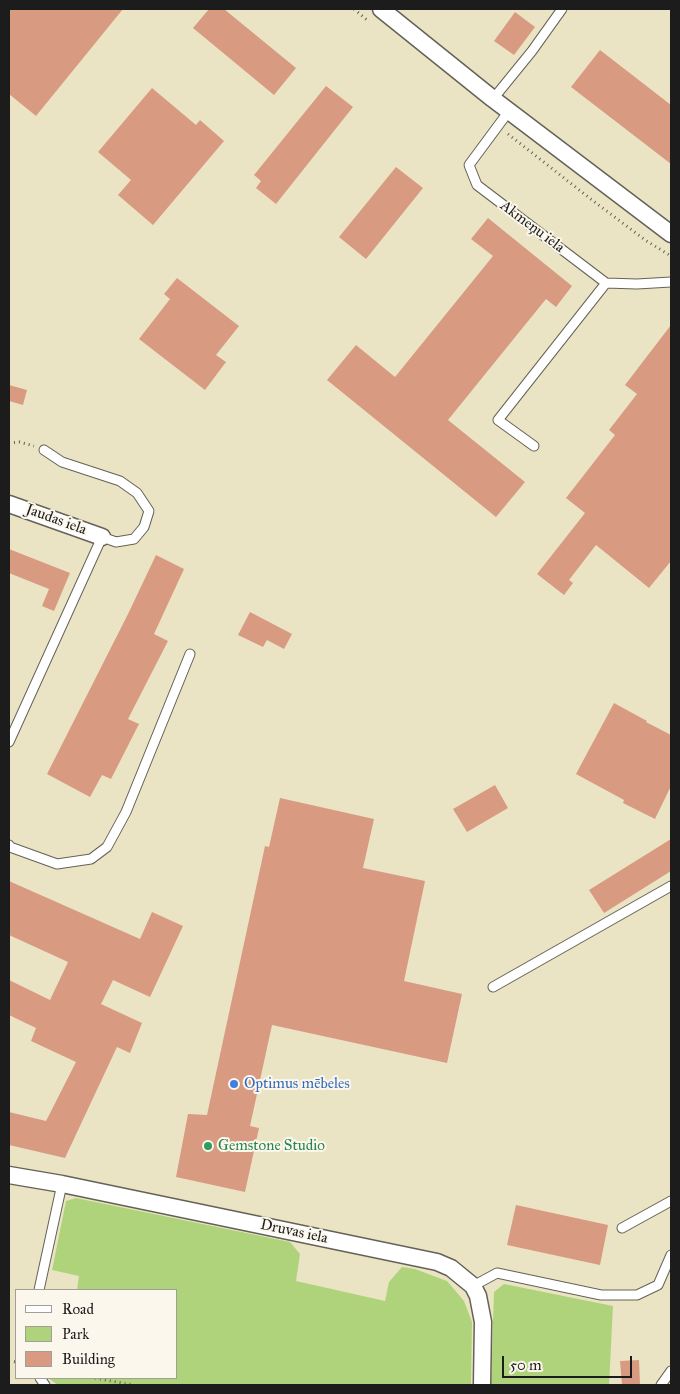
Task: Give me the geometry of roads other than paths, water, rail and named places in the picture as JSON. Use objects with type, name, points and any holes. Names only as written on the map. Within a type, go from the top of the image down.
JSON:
[{"type":"street","points":[[380,9],[509,111],[671,234]]},
{"type":"street","name":"Jaudas iela","points":[[9,504],[102,537]]},
{"type":"street","name":"Druvas iela","points":[[9,1174],[437,1262],[451,1268],[473,1286]]},
{"type":"street","points":[[473,1286],[483,1315],[482,1385]]},
{"type":"lane","points":[[494,99],[562,9]]},
{"type":"lane","name":"Akmeņu iela","points":[[509,111],[469,165],[477,185],[606,283]]},
{"type":"lane","points":[[534,446],[498,420],[606,283],[671,282]]},
{"type":"lane","points":[[9,742],[102,537],[116,542],[134,539],[144,527],[149,511],[136,493],[120,481],[62,462],[44,450]]},
{"type":"lane","points":[[9,845],[57,864],[91,859],[107,847],[126,812],[190,654]]},
{"type":"lane","points":[[493,987],[671,886]]},
{"type":"lane","points":[[39,1289],[62,1184]]},
{"type":"lane","points":[[622,1228],[671,1201]]},
{"type":"lane","points":[[473,1286],[497,1273],[601,1295],[637,1295],[658,1285],[671,1255]]},
{"type":"lane","points":[[661,1385],[671,1372]]},
{"type":"place","name":"Optimus mēbeles","points":[[234,1084]]},
{"type":"place","name":"Gemstone Studio","points":[[208,1146]]}]
